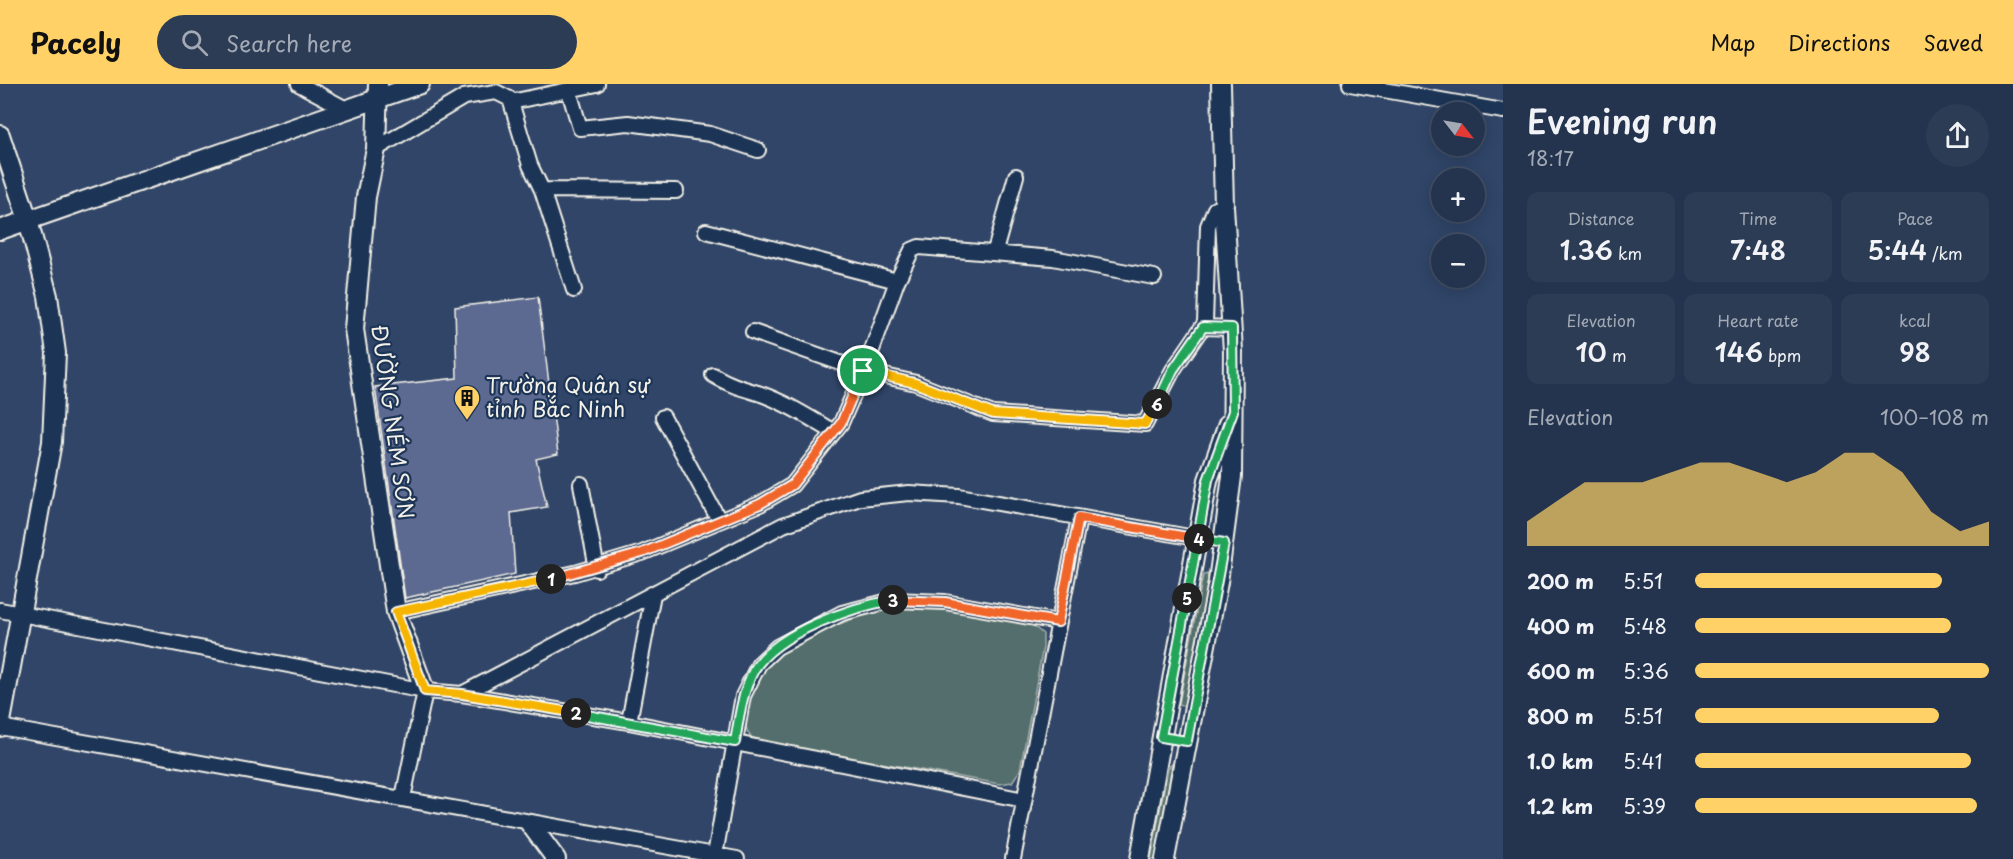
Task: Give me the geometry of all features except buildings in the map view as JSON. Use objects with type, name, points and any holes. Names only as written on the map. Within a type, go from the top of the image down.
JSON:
[{"type":"street","points":[[299,84],[348,110]]},
{"type":"street","points":[[0,230],[348,110],[379,91],[420,84]]},
{"type":"street","points":[[511,102],[597,84]]},
{"type":"street","points":[[1165,859],[1224,543],[1232,476],[1232,328],[1224,206],[1221,84]]},
{"type":"street","points":[[1350,84],[1503,111]]},
{"type":"street","name":"ĐƯỜNG NÉM SƠN","points":[[379,91],[376,149],[366,197],[354,329],[396,612],[425,691]]},
{"type":"street","points":[[569,91],[580,128],[628,123],[710,134],[758,150]]},
{"type":"street","points":[[376,149],[464,97],[496,92],[506,95],[511,102],[530,165],[542,190],[574,290]]},
{"type":"street","points":[[0,135],[28,220],[53,323],[56,391],[52,442],[0,727],[403,798],[531,824],[737,859]]},
{"type":"street","points":[[995,252],[1016,176]]},
{"type":"street","points":[[542,190],[676,191]]},
{"type":"street","points":[[753,332],[863,371],[915,383],[993,414],[1145,424],[1173,370],[1207,318],[1208,226],[1215,209],[1224,206]]},
{"type":"street","points":[[706,231],[897,281]]},
{"type":"street","points":[[396,612],[575,573],[642,553],[760,504],[792,485],[841,423],[897,281],[912,250],[919,247],[1053,258],[1154,277]]},
{"type":"street","points":[[1203,327],[1232,328]]},
{"type":"street","points":[[713,375],[739,389],[761,394],[834,432]]},
{"type":"street","points":[[1140,859],[1208,480],[1233,411]]},
{"type":"street","points":[[663,417],[719,520]]},
{"type":"street","points":[[580,484],[597,569]]},
{"type":"street","points":[[462,694],[783,525],[833,506],[879,495],[933,493],[959,496],[1224,543]]},
{"type":"street","points":[[1013,859],[1079,518]]},
{"type":"street","points":[[629,722],[653,594]]},
{"type":"street","points":[[715,855],[746,690],[763,658],[796,636],[842,613],[883,602],[919,599],[1058,622]]},
{"type":"street","points":[[0,610],[425,691],[462,694],[629,722],[1024,800]]},
{"type":"street","points":[[403,798],[425,691]]},
{"type":"street","points":[[1161,737],[1187,741]]},
{"type":"street","points":[[531,824],[556,859]]},
{"type":"green space","points":[[1207,574],[1209,583],[1186,702],[1183,706],[1179,704],[1203,575]]},
{"type":"green space","points":[[895,607],[927,607],[1031,624],[1043,634],[1043,647],[1020,770],[1012,782],[1000,784],[758,741],[748,733],[746,723],[752,691],[762,671],[772,660],[804,640],[824,631],[880,610]]},
{"type":"green space","points":[[1172,764],[1158,859],[1151,859],[1168,768]]},
{"type":"place","name":"Trường Quân sự tỉnh Bắc Ninh","points":[[467,421]]},
{"type":"route","points":[[863,371],[841,423],[817,455],[792,485],[760,504],[642,553],[575,573],[396,612],[425,691],[462,694],[735,742],[743,696],[763,658],[796,636],[842,613],[893,600],[919,599],[1058,622],[1079,518],[1106,522],[1198,539],[1224,543],[1187,741],[1161,737],[1198,539],[1208,480],[1233,411],[1232,328],[1203,327],[1173,370],[1151,417],[1145,424],[993,414],[980,411],[915,383],[863,371]]}]
